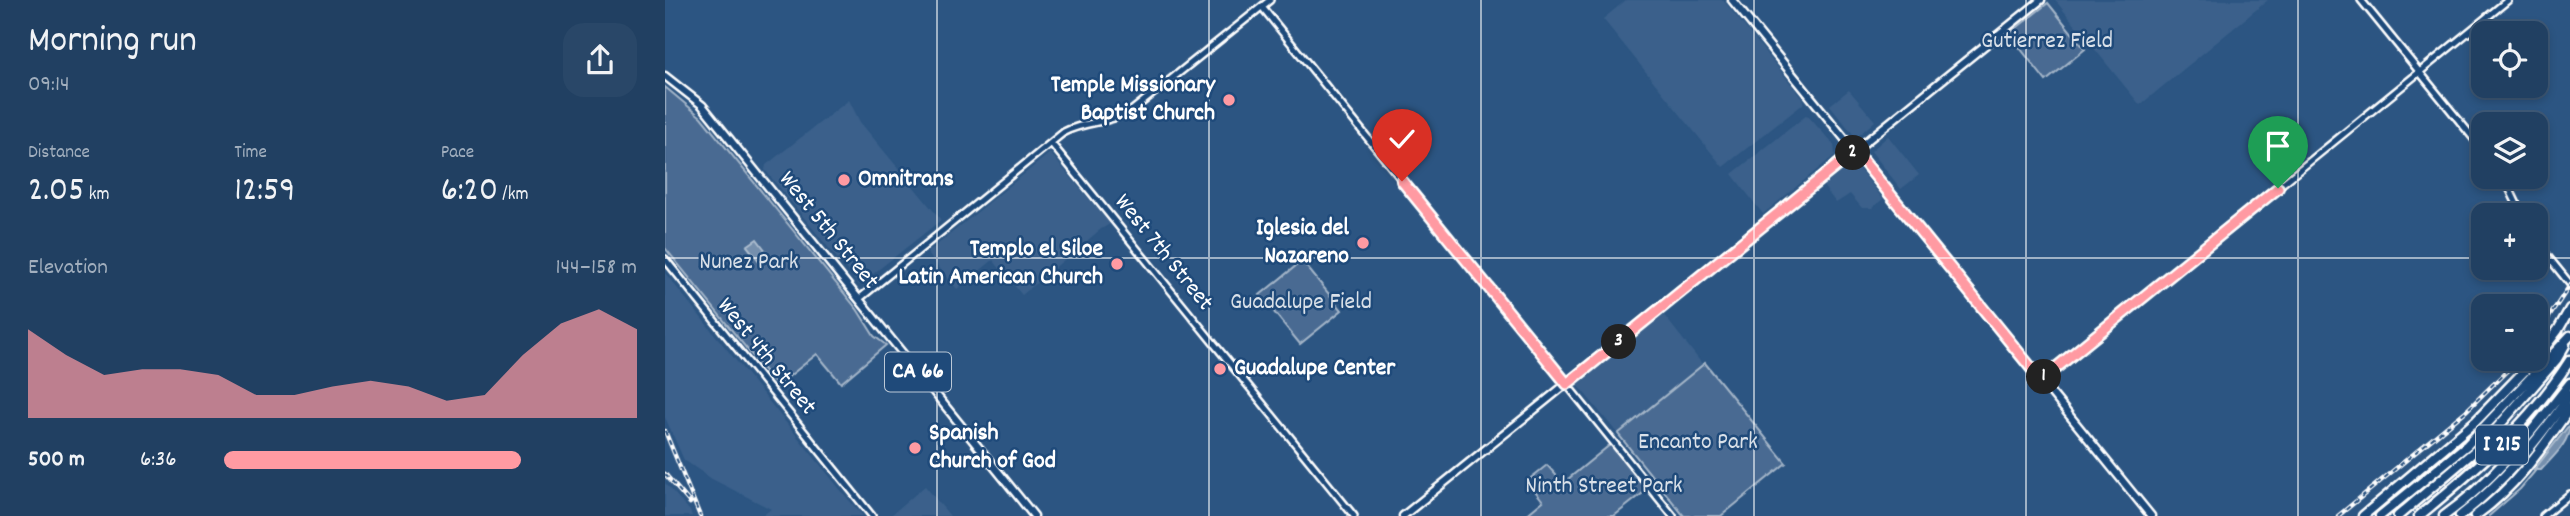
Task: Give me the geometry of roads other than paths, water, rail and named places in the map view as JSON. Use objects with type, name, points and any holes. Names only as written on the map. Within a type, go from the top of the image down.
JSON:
[{"type":"highway","points":[[2548,343],[2570,309]]},
{"type":"highway","points":[[2380,516],[2439,469],[2488,424],[2570,336]]},
{"type":"highway","name":"I 215","points":[[2398,516],[2483,444],[2557,359],[2570,336]]},
{"type":"highway","name":"I 215","points":[[2419,516],[2485,461],[2518,428],[2570,360]]},
{"type":"highway","points":[[2363,516],[2484,415],[2525,371]]},
{"type":"highway","points":[[2444,516],[2490,479],[2519,449],[2570,383]]},
{"type":"highway","points":[[2460,516],[2500,481],[2528,450],[2570,395]]},
{"type":"highway","points":[[2475,516],[2535,459],[2570,408]]},
{"type":"highway","points":[[2413,476],[2488,424]]},
{"type":"main road","points":[[1732,0],[2151,516]]},
{"type":"main road","points":[[1403,516],[2041,0]]},
{"type":"main road","name":"West 5th Street","points":[[665,76],[702,105],[1034,516]]},
{"type":"street","points":[[859,299],[1051,143],[1073,127],[1111,120],[1130,112],[1270,0]]},
{"type":"street","points":[[2361,0],[2471,135]]},
{"type":"street","points":[[2041,380],[2508,0]]},
{"type":"street","points":[[1262,7],[1674,516]]},
{"type":"street","name":"West 7th Street","points":[[1051,143],[1354,516]]},
{"type":"street","points":[[2548,257],[2570,284]]},
{"type":"street","name":"West 4th Street","points":[[665,260],[873,516]]},
{"type":"street","points":[[2543,516],[2570,494]]},
{"type":"waterway","points":[[2489,516],[2520,489],[2535,471]]},
{"type":"railway","points":[[2548,319],[2570,285]]},
{"type":"railway","points":[[2338,516],[2467,410],[2507,371]]},
{"type":"railway","points":[[665,431],[700,516]]},
{"type":"railway","points":[[665,474],[690,503]]},
{"type":"place","name":"Temple Missionary Baptist Church","points":[[1229,100]]},
{"type":"place","name":"Omnitrans","points":[[844,180]]},
{"type":"place","name":"Iglesia del Nazareno","points":[[1363,243]]},
{"type":"place","name":"Templo el Siloe Latin American Church","points":[[1117,264]]},
{"type":"place","name":"Guadalupe Center","points":[[1220,369]]},
{"type":"place","name":"Spanish Church of God","points":[[915,448]]},
{"type":"park label","name":"Gutierrez Field","points":[[2047,42]]},
{"type":"park label","name":"Nunez Park","points":[[749,263]]},
{"type":"park label","name":"Guadalupe Field","points":[[1301,303]]},
{"type":"park label","name":"Encanto Park","points":[[1698,443]]},
{"type":"park label","name":"Ninth Street Park","points":[[1604,487]]}]
